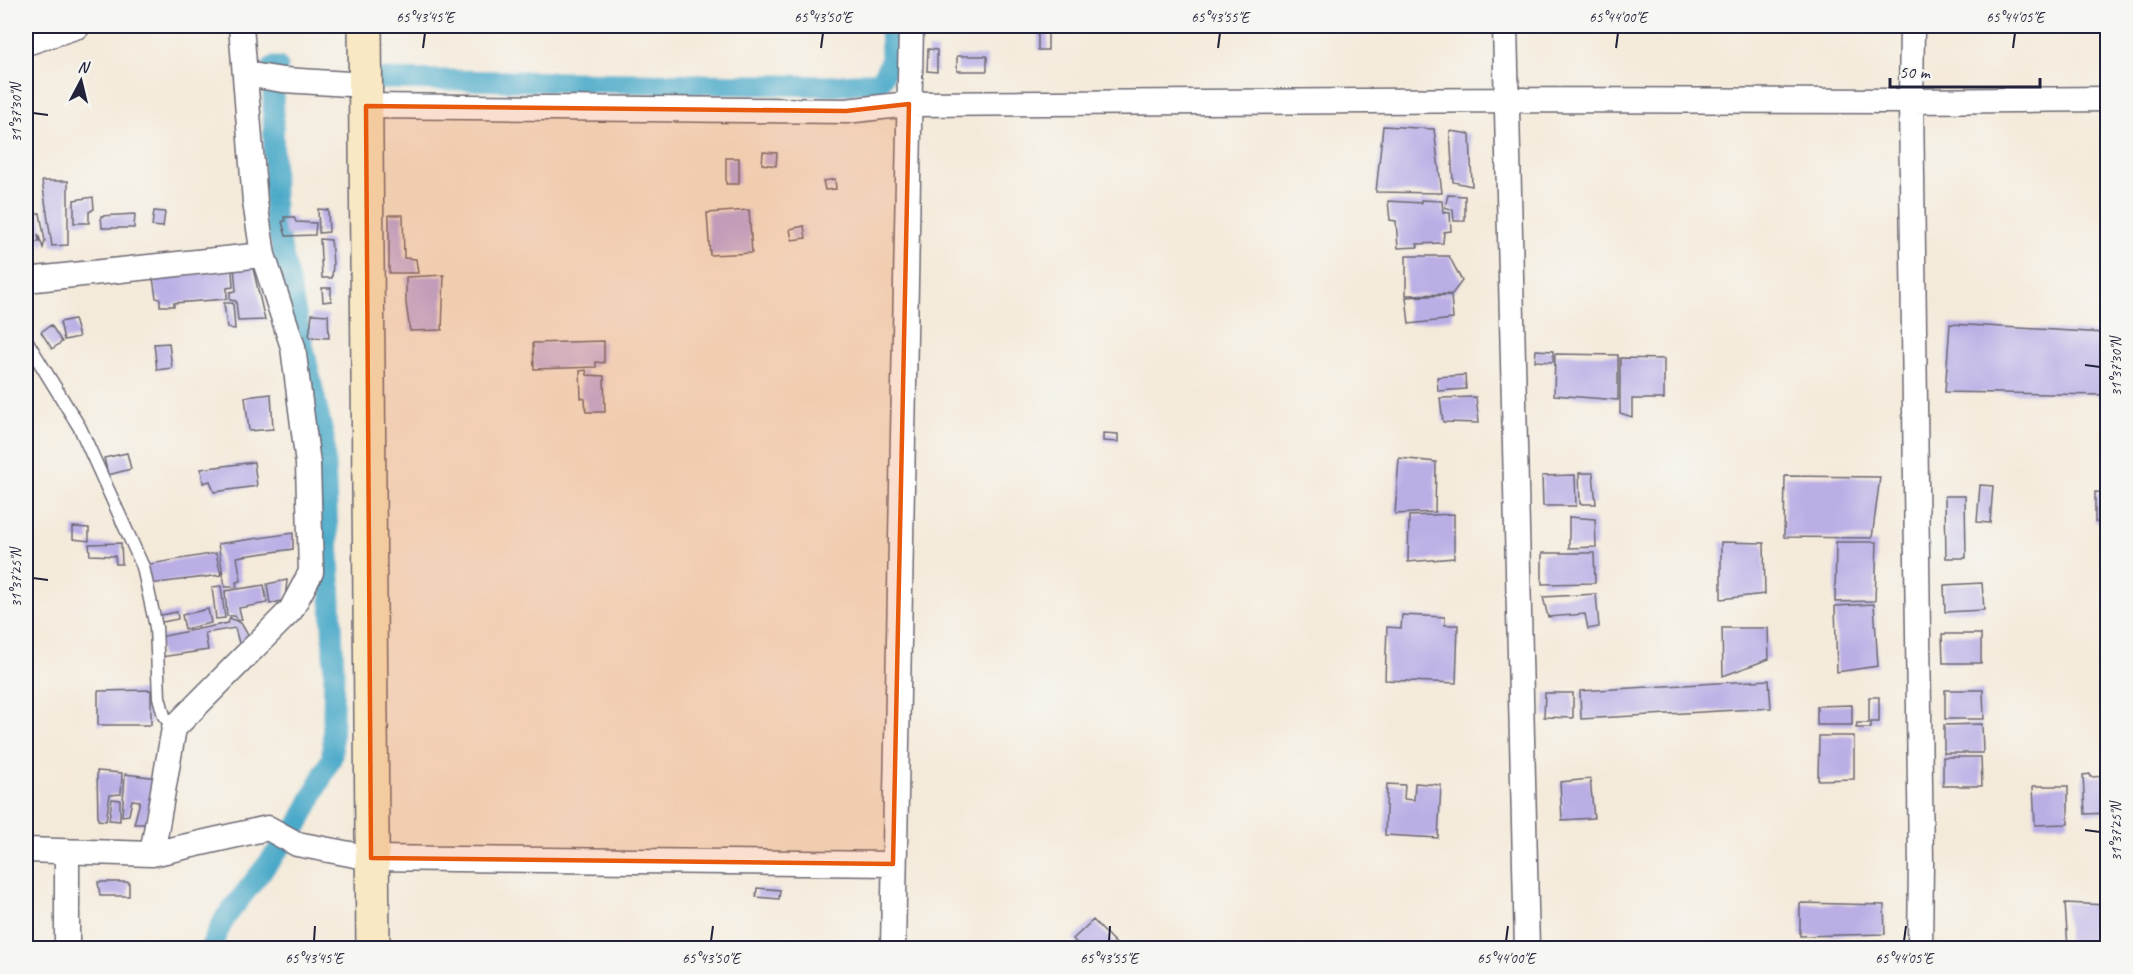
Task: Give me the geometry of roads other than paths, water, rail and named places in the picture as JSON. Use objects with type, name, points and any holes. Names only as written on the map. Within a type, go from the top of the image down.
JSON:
[{"type":"street","points":[[26,43],[78,26]]},
{"type":"street","points":[[152,854],[174,728],[291,610],[311,572],[308,464],[293,347],[264,255],[255,201],[263,77],[241,26]]},
{"type":"street","points":[[365,26],[373,948]]},
{"type":"street","points":[[893,948],[911,26]]},
{"type":"street","points":[[1505,26],[1527,948]]},
{"type":"street","points":[[1912,26],[1920,948]]},
{"type":"street","points":[[263,77],[366,95],[846,111],[909,104],[1508,99],[1911,101],[2108,99]]},
{"type":"street","points":[[26,280],[264,255]]},
{"type":"street","points":[[26,849],[152,854],[268,828],[297,844],[372,858],[893,864]]},
{"type":"street","points":[[67,851],[67,948]]},
{"type":"lane","points":[[26,340],[80,428],[143,567],[156,627],[159,697],[164,716],[174,728]]},
{"type":"waterway","points":[[379,79],[835,86],[881,81],[891,59],[890,26]]},
{"type":"waterway","points":[[210,948],[225,918],[298,825],[332,757],[334,672],[324,438],[274,215],[273,67],[278,67]]}]
